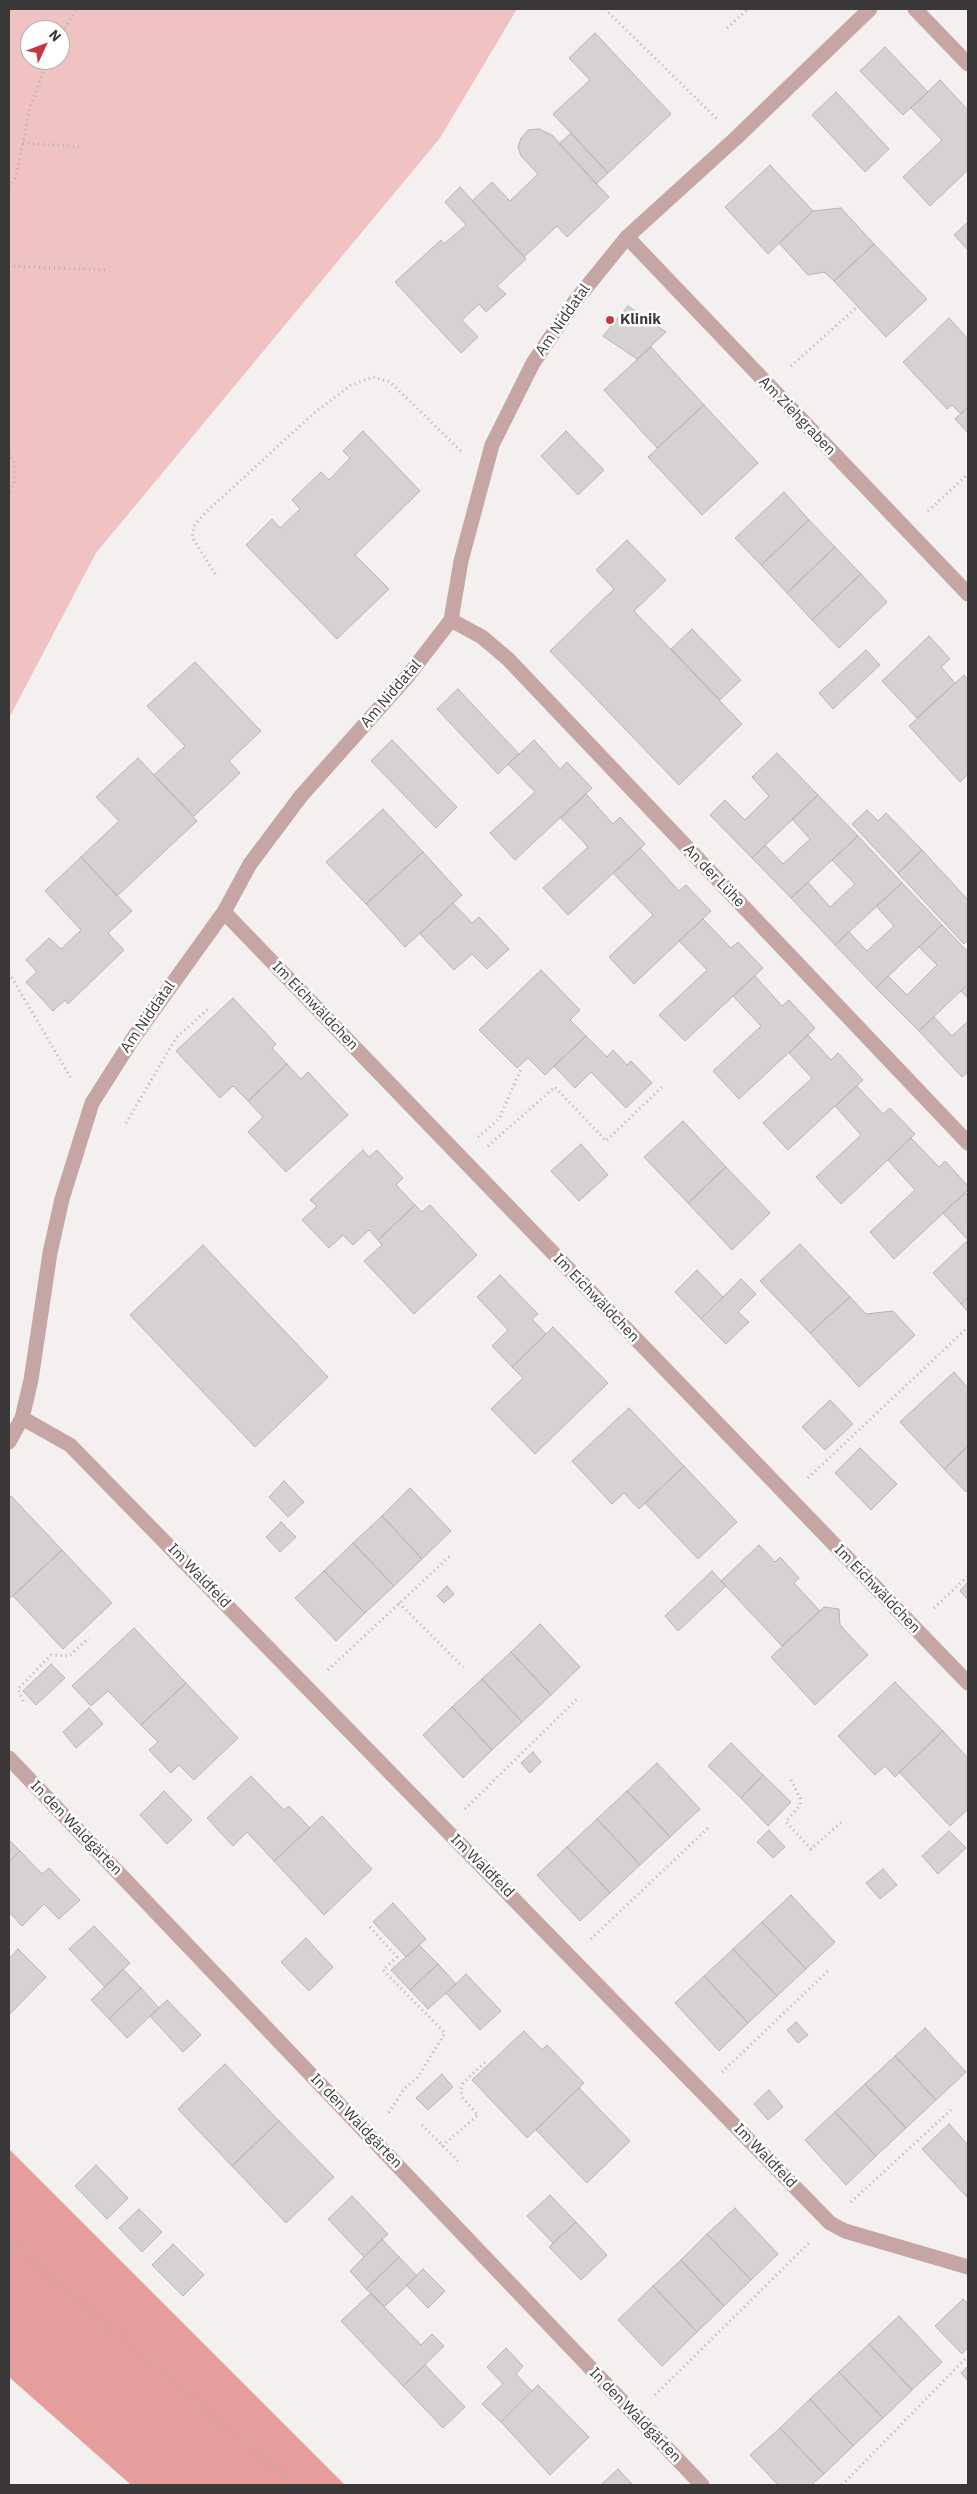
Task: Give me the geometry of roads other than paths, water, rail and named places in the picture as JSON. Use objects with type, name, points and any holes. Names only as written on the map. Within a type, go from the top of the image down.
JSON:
[{"type":"street","name":"Am Niddatal","points":[[9,1442],[22,1418],[31,1380],[52,1244],[62,1199],[92,1103],[132,1040],[224,912],[250,864],[301,796],[407,677],[451,620],[461,561],[483,472],[492,445],[533,363],[576,300],[627,237],[736,138],[870,9]]},
{"type":"street","points":[[915,9],[968,64]]},
{"type":"street","name":"Am Ziehgraben","points":[[627,237],[968,594]]},
{"type":"street","name":"An der Lühe","points":[[451,620],[482,637],[508,659],[968,1143]]},
{"type":"street","name":"Im Eichwäldchen","points":[[224,912],[968,1683]]},
{"type":"street","name":"Im Waldfeld","points":[[22,1418],[70,1444],[572,1956],[830,2223],[845,2231],[968,2267]]},
{"type":"street","name":"In den Waldgärten","points":[[9,1758],[702,2485]]},
{"type":"place","name":"Klinik","points":[[610,320]]}]
